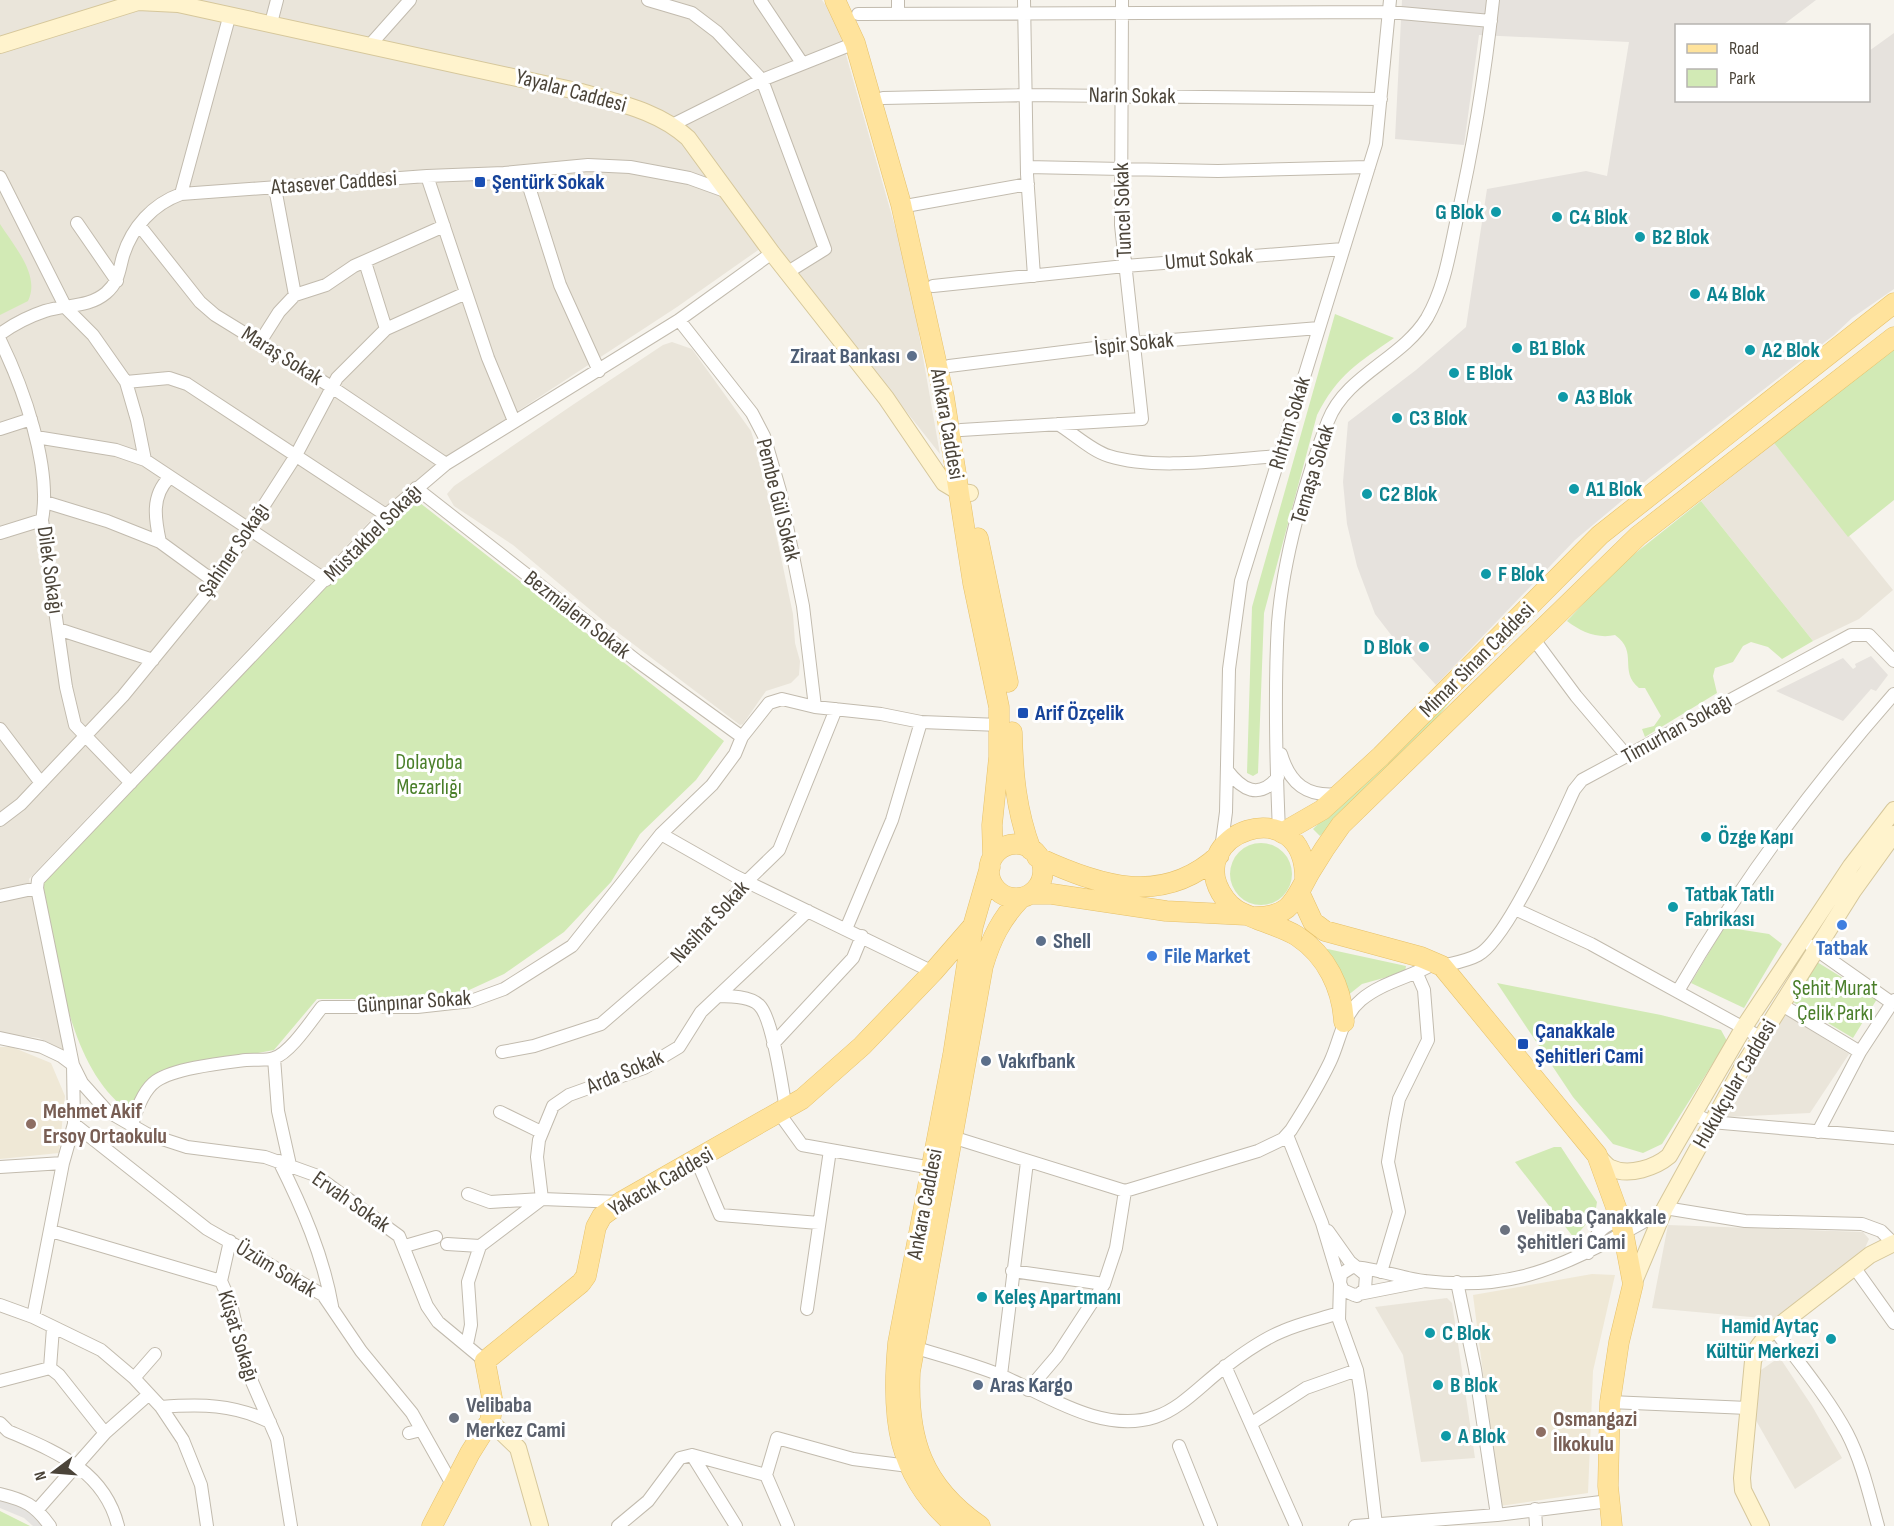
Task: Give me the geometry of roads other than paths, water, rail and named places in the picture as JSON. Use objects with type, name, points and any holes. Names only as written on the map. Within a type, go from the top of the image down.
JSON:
[{"type":"main road","name":"Ankara Caddesi","points":[[835,0],[851,11],[883,98],[933,286],[961,430],[973,583],[992,664],[1000,725],[991,862],[973,926],[932,1168],[898,1343],[895,1382],[898,1430],[909,1466],[932,1504],[956,1526]]},
{"type":"main road","name":"Ankara Caddesi","points":[[851,11],[855,43],[901,204],[924,301],[1010,693],[1013,777],[1018,813],[1041,878],[1025,897],[1004,915],[991,940],[983,966],[914,1347],[909,1396],[911,1424],[926,1469],[940,1490],[980,1526]]},
{"type":"main road","name":"Mimar Sinan Caddesi","points":[[1281,832],[1322,810],[1395,742],[1600,535],[1894,303]]},
{"type":"main road","name":"Mimar Sinan Caddesi","points":[[1303,887],[1341,825],[1396,775],[1638,536],[1894,337]]},
{"type":"main road","points":[[1303,887],[1292,905],[1281,913],[1268,917],[1166,911],[1052,894],[1008,897],[998,891],[992,880],[991,862],[1001,848],[1013,844],[1077,875],[1163,886],[1191,877],[1220,853],[1228,840],[1240,832],[1253,827],[1281,832],[1292,840],[1301,852],[1305,866],[1303,887],[1313,922],[1325,931],[1439,965]]},
{"type":"main road","points":[[1220,853],[1215,878],[1228,904],[1297,936],[1316,953],[1330,970],[1338,986],[1344,1022]]},
{"type":"main road","name":"Yakacık Caddesi","points":[[485,1361],[581,1283],[586,1276],[596,1227],[602,1216],[621,1202],[698,1161],[802,1099],[862,1046],[933,972],[973,926]]},
{"type":"main road","name":"Hukukçular Caddesi","points":[[1439,965],[1597,1155],[1623,1227],[1633,1284],[1619,1342],[1610,1402],[1609,1501],[1612,1526]]},
{"type":"main road","points":[[933,972],[944,967],[952,967],[964,980]]},
{"type":"main road","points":[[432,1526],[490,1422],[493,1403],[485,1361]]},
{"type":"street","points":[[272,23],[277,0]]},
{"type":"street","points":[[370,45],[410,0]]},
{"type":"street","points":[[648,0],[692,13],[717,32],[762,80],[825,249],[788,272]]},
{"type":"street","points":[[760,0],[802,63]]},
{"type":"street","points":[[898,0],[898,14]]},
{"type":"street","points":[[1024,0],[1027,167],[1034,276]]},
{"type":"street","name":"Tuncel Sokak","points":[[1058,424],[1142,419],[1121,225],[1122,0]]},
{"type":"street","name":"Temaşa Sokak","points":[[1281,832],[1277,737],[1278,622],[1288,559],[1305,494],[1329,419],[1344,395],[1412,338],[1442,288],[1472,153],[1493,0]]},
{"type":"street","name":"Yayalar Caddesi","points":[[0,45],[142,1],[178,4],[580,92],[636,109],[674,124],[688,138],[772,254],[886,398],[944,483],[965,492]]},
{"type":"street","points":[[851,11],[898,14],[1025,15],[1389,6],[1491,21]]},
{"type":"street","name":"Rıhtım Sokak","points":[[1220,853],[1226,812],[1229,669],[1240,581],[1376,144],[1389,6]]},
{"type":"street","points":[[181,194],[230,14]]},
{"type":"street","points":[[674,124],[762,80],[855,43]]},
{"type":"street","name":"Narin Sokak","points":[[883,98],[1026,95],[1381,99]]},
{"type":"street","name":"Atasever Caddesi","points":[[117,281],[123,256],[139,225],[160,204],[181,194],[588,165],[630,167],[689,178],[727,192]]},
{"type":"street","points":[[1027,167],[1218,171],[1369,167]]},
{"type":"street","points":[[524,171],[560,285],[599,370]]},
{"type":"street","points":[[427,176],[466,293],[514,421]]},
{"type":"street","points":[[0,177],[66,308],[93,335],[126,382],[145,460]]},
{"type":"street","points":[[911,205],[1028,184]]},
{"type":"street","points":[[274,188],[295,296]]},
{"type":"street","points":[[0,334],[46,311],[93,301],[108,292],[117,281],[76,223]]},
{"type":"street","name":"Maraş Sokak","points":[[139,225],[200,302],[214,315],[330,386],[446,464]]},
{"type":"street","points":[[260,342],[279,312],[295,296],[326,285],[364,262],[444,226]]},
{"type":"street","name":"Umut Sokak","points":[[933,286],[1125,266],[1343,249]]},
{"type":"street","name":"Müstakbel Sokağı","points":[[37,888],[38,880],[386,515],[416,488],[446,464],[678,320],[772,254]]},
{"type":"street","points":[[364,262],[386,329]]},
{"type":"street","name":"Şahiner Sokağı","points":[[0,820],[41,783],[153,660],[215,582],[295,457],[330,386],[386,329],[466,293]]},
{"type":"street","name":"Pembe Gül Sokak","points":[[678,320],[752,413],[764,436],[780,491],[803,606],[815,707]]},
{"type":"street","name":"İspir Sokak","points":[[949,366],[1135,343],[1319,328]]},
{"type":"street","name":"Dilek Sokağı","points":[[0,340],[36,437],[45,502],[42,520],[66,687],[75,725],[131,783]]},
{"type":"street","points":[[126,382],[169,378],[186,384],[386,515]]},
{"type":"street","points":[[0,429],[31,419]]},
{"type":"street","points":[[961,430],[1058,424],[1107,455],[1133,461],[1280,456]]},
{"type":"street","points":[[36,437],[116,450],[145,460],[326,580]]},
{"type":"street","points":[[160,542],[156,524],[156,501],[160,488],[169,478]]},
{"type":"street","name":"Bezmialem Sokak","points":[[416,488],[636,661],[742,737]]},
{"type":"street","points":[[45,502],[106,521],[160,542],[215,582]]},
{"type":"street","points":[[0,533],[42,520]]},
{"type":"street","points":[[58,629],[153,660]]},
{"type":"street","name":"Timurhan Sokağı","points":[[1344,1022],[1359,1001],[1370,993],[1439,965],[1483,952],[1515,909],[1574,790],[1582,780],[1851,635],[1869,635],[1894,661]]},
{"type":"street","points":[[1533,638],[1576,696],[1627,756]]},
{"type":"street","points":[[1678,991],[1725,912],[1847,748],[1894,694]]},
{"type":"street","name":"Günpınar Sokak","points":[[274,1058],[286,1051],[322,1007],[456,1003],[504,989],[572,946],[661,834],[712,785],[735,754],[742,737],[769,703],[782,699],[815,707],[921,722],[1000,725]]},
{"type":"street","name":"Nasihat Sokak","points":[[502,1052],[552,1041],[610,1019],[682,954],[747,881],[779,850],[836,709]]},
{"type":"street","points":[[846,929],[892,819],[921,722]]},
{"type":"street","points":[[0,729],[41,783]]},
{"type":"street","points":[[1277,737],[1289,776],[1296,784],[1306,791],[1323,795],[1339,793]]},
{"type":"street","points":[[1227,770],[1238,785],[1252,790],[1270,786],[1278,777]]},
{"type":"street","name":"Hukukçular Caddesi","points":[[1633,1284],[1665,1208],[1711,1122],[1760,1037],[1882,848],[1894,810]]},
{"type":"street","points":[[661,834],[747,881],[933,972]]},
{"type":"street","name":"Hukukçular Caddesi","points":[[1597,1155],[1611,1168],[1618,1170],[1638,1170],[1659,1164],[1669,1156],[1744,1028],[1803,940],[1894,834]]},
{"type":"street","points":[[0,896],[37,888],[73,1065],[74,1124],[63,1163],[33,1317]]},
{"type":"street","points":[[1515,909],[1591,944],[1760,1037]]},
{"type":"street","name":"Arda Sokak","points":[[542,1199],[537,1157],[541,1132],[547,1116],[562,1099],[633,1073],[679,1047],[701,1012],[808,911]]},
{"type":"street","points":[[773,1044],[853,958],[862,936]]},
{"type":"street","points":[[1803,940],[1893,1001],[1860,1052],[1818,1132]]},
{"type":"street","points":[[1381,1272],[1399,1212],[1388,1162],[1399,1098],[1428,1040],[1424,990],[1417,974]]},
{"type":"street","points":[[718,996],[748,999],[759,1004],[773,1044],[782,1111],[802,1145],[932,1168]]},
{"type":"street","points":[[1782,1005],[1860,1052]]},
{"type":"street","points":[[952,1137],[1125,1191],[1162,1182],[1258,1151],[1287,1135],[1317,1088],[1332,1059],[1344,1022]]},
{"type":"street","points":[[0,1038],[42,1047],[73,1065]]},
{"type":"street","points":[[132,1125],[141,1101],[154,1082],[167,1076],[248,1059],[274,1058],[285,1163],[327,1276],[332,1307]]},
{"type":"street","name":"Ervah Sokak","points":[[73,1065],[82,1083],[107,1111],[165,1142],[285,1163],[315,1175],[372,1214],[399,1236],[428,1306],[438,1322],[468,1344],[485,1361]]},
{"type":"street","points":[[501,1112],[541,1132]]},
{"type":"street","points":[[1694,1114],[1711,1122],[1894,1138]]},
{"type":"street","name":"Üzüm Sokak","points":[[74,1124],[207,1228],[310,1286],[332,1307],[361,1351],[412,1413],[415,1431],[453,1486]]},
{"type":"street","points":[[1287,1135],[1322,1223],[1340,1283],[1346,1293],[1359,1294],[1425,1281]]},
{"type":"street","points":[[807,1309],[830,1150]]},
{"type":"street","points":[[698,1161],[720,1215],[819,1223]]},
{"type":"street","points":[[1000,1375],[1028,1162]]},
{"type":"street","points":[[0,1167],[63,1163]]},
{"type":"street","points":[[1028,1390],[1057,1356],[1104,1284],[1116,1248],[1125,1191]]},
{"type":"street","points":[[468,1194],[490,1202],[542,1199],[621,1202]]},
{"type":"street","points":[[468,1344],[471,1325],[468,1281],[480,1246],[542,1199]]},
{"type":"street","points":[[1376,1525],[1357,1370],[1340,1325],[1341,1274],[1348,1268],[1425,1281],[1497,1282],[1550,1270],[1585,1254],[1623,1227],[1640,1227],[1665,1208],[1745,1221],[1862,1224],[1881,1231],[1894,1243]]},
{"type":"street","points":[[914,1347],[1000,1375],[1028,1390],[1104,1418],[1135,1421],[1156,1417],[1185,1399],[1225,1366],[1281,1331],[1339,1314],[1359,1294],[1367,1284],[1366,1275],[1350,1262],[1322,1223]]},
{"type":"street","name":"Küşat Sokağı","points":[[51,1231],[222,1281],[231,1304],[246,1368],[258,1401],[271,1422],[279,1450],[291,1526]]},
{"type":"street","points":[[405,1246],[441,1240],[480,1246]]},
{"type":"street","points":[[222,1281],[230,1241]]},
{"type":"street","points":[[1761,1526],[1743,1490],[1742,1478],[1748,1408],[1755,1354],[1758,1347],[1774,1329],[1854,1267],[1881,1247],[1894,1243]]},
{"type":"street","points":[[1854,1267],[1894,1323]]},
{"type":"street","points":[[1012,1271],[1104,1284]]},
{"type":"street","points":[[1457,1282],[1475,1370],[1497,1515]]},
{"type":"street","points":[[0,1305],[33,1317],[101,1350],[134,1378],[161,1407],[183,1440],[194,1464],[206,1506],[207,1526]]},
{"type":"street","points":[[50,1368],[53,1328]]},
{"type":"street","points":[[1774,1329],[1826,1398],[1847,1434],[1863,1469],[1878,1526]]},
{"type":"street","points":[[134,1378],[155,1354]]},
{"type":"street","points":[[1225,1366],[1296,1526]]},
{"type":"street","points":[[0,1381],[50,1368]]},
{"type":"street","points":[[50,1368],[59,1375],[105,1433]]},
{"type":"street","points":[[1252,1423],[1306,1388],[1357,1370]]},
{"type":"street","points":[[38,1509],[105,1433],[148,1395]]},
{"type":"street","points":[[1610,1402],[1748,1408]]},
{"type":"street","points":[[161,1407],[203,1404],[229,1407],[247,1411],[271,1422]]},
{"type":"street","points":[[490,1422],[518,1448],[540,1526]]},
{"type":"street","points":[[0,1423],[8,1431],[79,1465],[106,1494],[118,1526]]},
{"type":"street","points":[[788,1526],[766,1475],[777,1438],[853,1459],[909,1466]]},
{"type":"street","points":[[1179,1446],[1211,1526]]},
{"type":"street","points":[[618,1526],[648,1501],[680,1458],[692,1455],[766,1475]]},
{"type":"street","points":[[692,1455],[736,1526]]},
{"type":"street","points":[[0,1494],[16,1498],[38,1509],[50,1526]]},
{"type":"street","points":[[1355,1526],[1440,1523],[1609,1501]]},
{"type":"street","points":[[1535,1509],[1536,1526]]},
{"type":"place","name":"Şentürk Sokak","points":[[480,182]]},
{"type":"place","name":"G Blok","points":[[1496,212]]},
{"type":"place","name":"C4 Blok","points":[[1557,217]]},
{"type":"place","name":"B2 Blok","points":[[1640,237]]},
{"type":"place","name":"A4 Blok","points":[[1695,294]]},
{"type":"place","name":"B1 Blok","points":[[1517,348]]},
{"type":"place","name":"A2 Blok","points":[[1750,350]]},
{"type":"place","name":"Ziraat Bankası","points":[[912,356]]},
{"type":"place","name":"E Blok","points":[[1454,373]]},
{"type":"place","name":"A3 Blok","points":[[1563,397]]},
{"type":"place","name":"C3 Blok","points":[[1397,418]]},
{"type":"place","name":"A1 Blok","points":[[1574,489]]},
{"type":"place","name":"C2 Blok","points":[[1367,494]]},
{"type":"place","name":"F Blok","points":[[1486,574]]},
{"type":"place","name":"D Blok","points":[[1424,647]]},
{"type":"place","name":"Arif Özçelik","points":[[1023,713]]},
{"type":"place","name":"Özge Kapı","points":[[1706,837]]},
{"type":"place","name":"Tatbak Tatlı Fabrikası","points":[[1673,907]]},
{"type":"place","name":"Tatbak","points":[[1842,925]]},
{"type":"place","name":"Shell","points":[[1041,941]]},
{"type":"place","name":"File Market","points":[[1152,956]]},
{"type":"place","name":"Çanakkale Şehitleri Cami","points":[[1523,1044]]},
{"type":"place","name":"Vakıfbank","points":[[986,1061]]},
{"type":"place","name":"Mehmet Akif Ersoy Ortaokulu","points":[[31,1124]]},
{"type":"place","name":"Velibaba Çanakkale Şehitleri Cami","points":[[1505,1230]]},
{"type":"place","name":"Keleş Apartmanı","points":[[982,1297]]},
{"type":"place","name":"C Blok","points":[[1430,1333]]},
{"type":"place","name":"Hamid Aytaç Kültür Merkezi","points":[[1831,1339]]},
{"type":"place","name":"Aras Kargo","points":[[978,1385]]},
{"type":"place","name":"B Blok","points":[[1438,1385]]},
{"type":"place","name":"Velibaba Merkez Cami","points":[[454,1418]]},
{"type":"place","name":"Osmangazi İlkokulu","points":[[1541,1432]]},
{"type":"place","name":"A Blok","points":[[1446,1436]]},
{"type":"park label","name":"Dolayoba Mezarlığı","points":[[429,774]]},
{"type":"park label","name":"Şehit Murat Çelik Parkı","points":[[1835,1000]]}]
